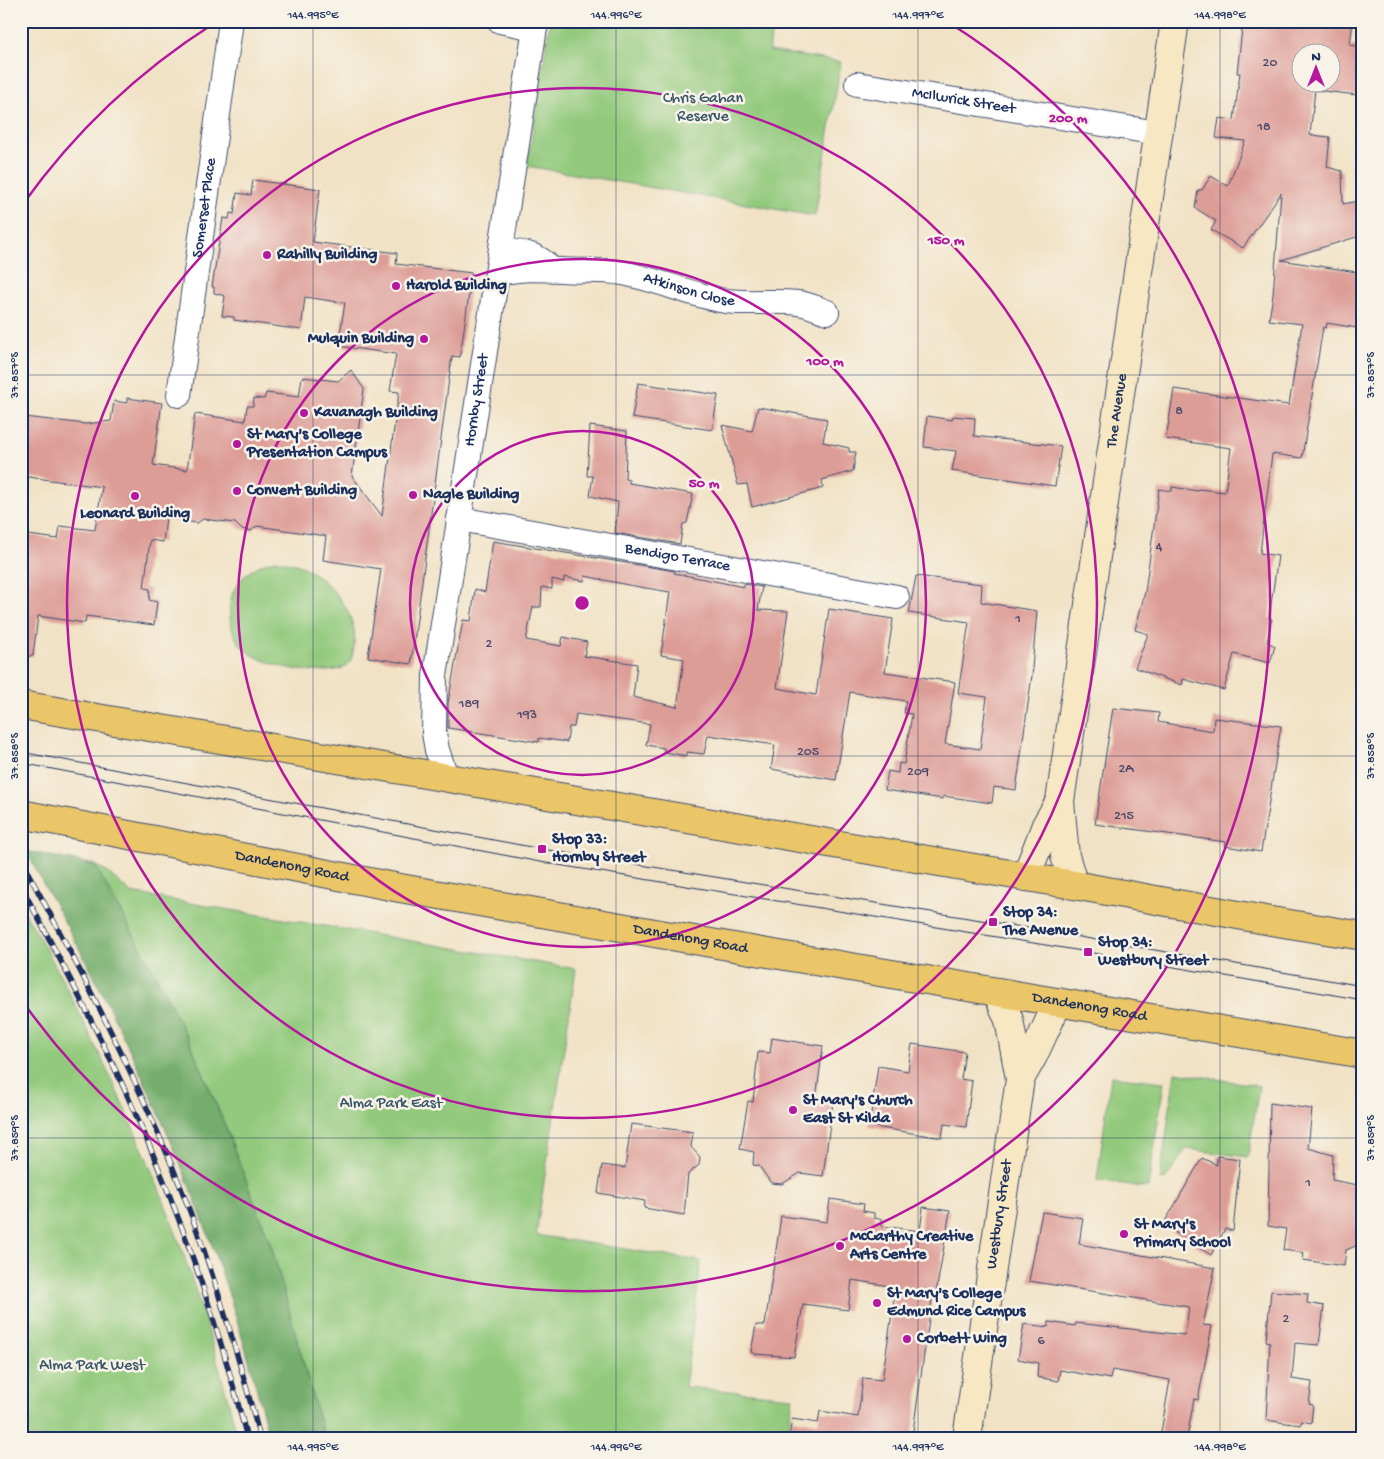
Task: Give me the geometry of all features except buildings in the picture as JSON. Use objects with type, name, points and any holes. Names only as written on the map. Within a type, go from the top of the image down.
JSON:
[{"type":"highway","points":[[21,705],[1363,936]]},
{"type":"highway","name":"Dandenong Road","points":[[31,816],[400,888],[1363,1054]]},
{"type":"street","name":"Somerset Place","points":[[178,395],[231,21]]},
{"type":"street","points":[[500,21],[536,25]]},
{"type":"street","name":"The Avenue","points":[[1074,885],[1065,856],[1060,801],[1175,21]]},
{"type":"street","name":"Hornby Street","points":[[447,778],[437,750],[434,733],[435,676],[536,25]]},
{"type":"street","name":"McIlwrick Street","points":[[857,84],[1158,133]]},
{"type":"street","points":[[501,250],[534,255],[544,261],[550,268]]},
{"type":"street","name":"Atkinson Close","points":[[497,274],[513,270],[550,268],[622,273],[718,299],[746,302],[800,303],[827,312]]},
{"type":"street","name":"Bendigo Terrace","points":[[459,519],[897,597]]},
{"type":"street","name":"The Avenue","points":[[1026,877],[1046,825],[1060,801]]},
{"type":"street","name":"Westbury Street","points":[[967,1438],[1020,1079],[1009,1020],[997,992]]},
{"type":"street","name":"Westbury Street","points":[[1020,1079],[1058,1002]]},
{"type":"green space","name":"Chris Gahan Reserve","points":[[550,21],[773,21],[769,51],[841,62],[815,216],[527,166]]},
{"type":"green space","points":[[274,560],[295,564],[307,569],[327,584],[344,604],[350,615],[355,640],[352,658],[345,667],[329,671],[317,671],[276,665],[252,655],[239,643],[232,627],[230,612],[230,601],[233,592],[238,583],[253,569]]},
{"type":"green space","points":[[26,851],[95,865],[155,974],[192,1047],[224,1123],[272,1248],[324,1438],[269,1438],[254,1378],[227,1290],[207,1232],[172,1145],[107,1003]]},
{"type":"green space","name":"Alma Park East","points":[[95,865],[106,871],[131,893],[576,969],[536,1235],[701,1261],[685,1387],[793,1397],[787,1438],[324,1438],[272,1248],[224,1123],[192,1047],[155,974]]},
{"type":"green space","name":"Alma Park West","points":[[21,906],[51,957],[81,1016],[154,1175],[182,1249],[238,1438],[21,1438]]},
{"type":"green space","points":[[1175,1072],[1259,1086],[1248,1157],[1186,1149],[1165,1180],[1160,1179]]},
{"type":"green space","points":[[1111,1076],[1164,1082],[1148,1188],[1097,1180]]},
{"type":"tram line","points":[[21,752],[542,849],[993,922],[1363,986]]},
{"type":"tram line","points":[[21,763],[540,862],[1088,952],[1363,1000]]},
{"type":"railway","points":[[21,860],[101,1012],[173,1168],[221,1301],[260,1438]]},
{"type":"railway","points":[[21,886],[61,961],[124,1088],[161,1173],[209,1304],[247,1438]]},
{"type":"place","name":"Rahilly Building","points":[[267,255]]},
{"type":"place","name":"Harold Building","points":[[396,286]]},
{"type":"place","name":"Mulquin Building","points":[[424,339]]},
{"type":"place","name":"Kavanagh Building","points":[[304,413]]},
{"type":"place","name":"St Mary's College Presentation Campus","points":[[237,444]]},
{"type":"place","name":"Convent Building","points":[[237,491]]},
{"type":"place","name":"Nagle Building","points":[[413,495]]},
{"type":"place","name":"Leonard Building","points":[[135,496]]},
{"type":"place","name":"Stop 33: Hornby Street","points":[[542,849]]},
{"type":"place","name":"Stop 34: The Avenue","points":[[993,922]]},
{"type":"place","name":"Stop 34: Westbury Street","points":[[1088,952]]},
{"type":"place","name":"St Mary's Church East St Kilda","points":[[793,1110]]},
{"type":"place","name":"St Mary's Primary School","points":[[1124,1234]]},
{"type":"place","name":"McCarthy Creative Arts Centre","points":[[840,1246]]},
{"type":"place","name":"St Mary's College Edmund Rice Campus","points":[[877,1303]]},
{"type":"place","name":"Corbett Wing","points":[[907,1339]]}]
